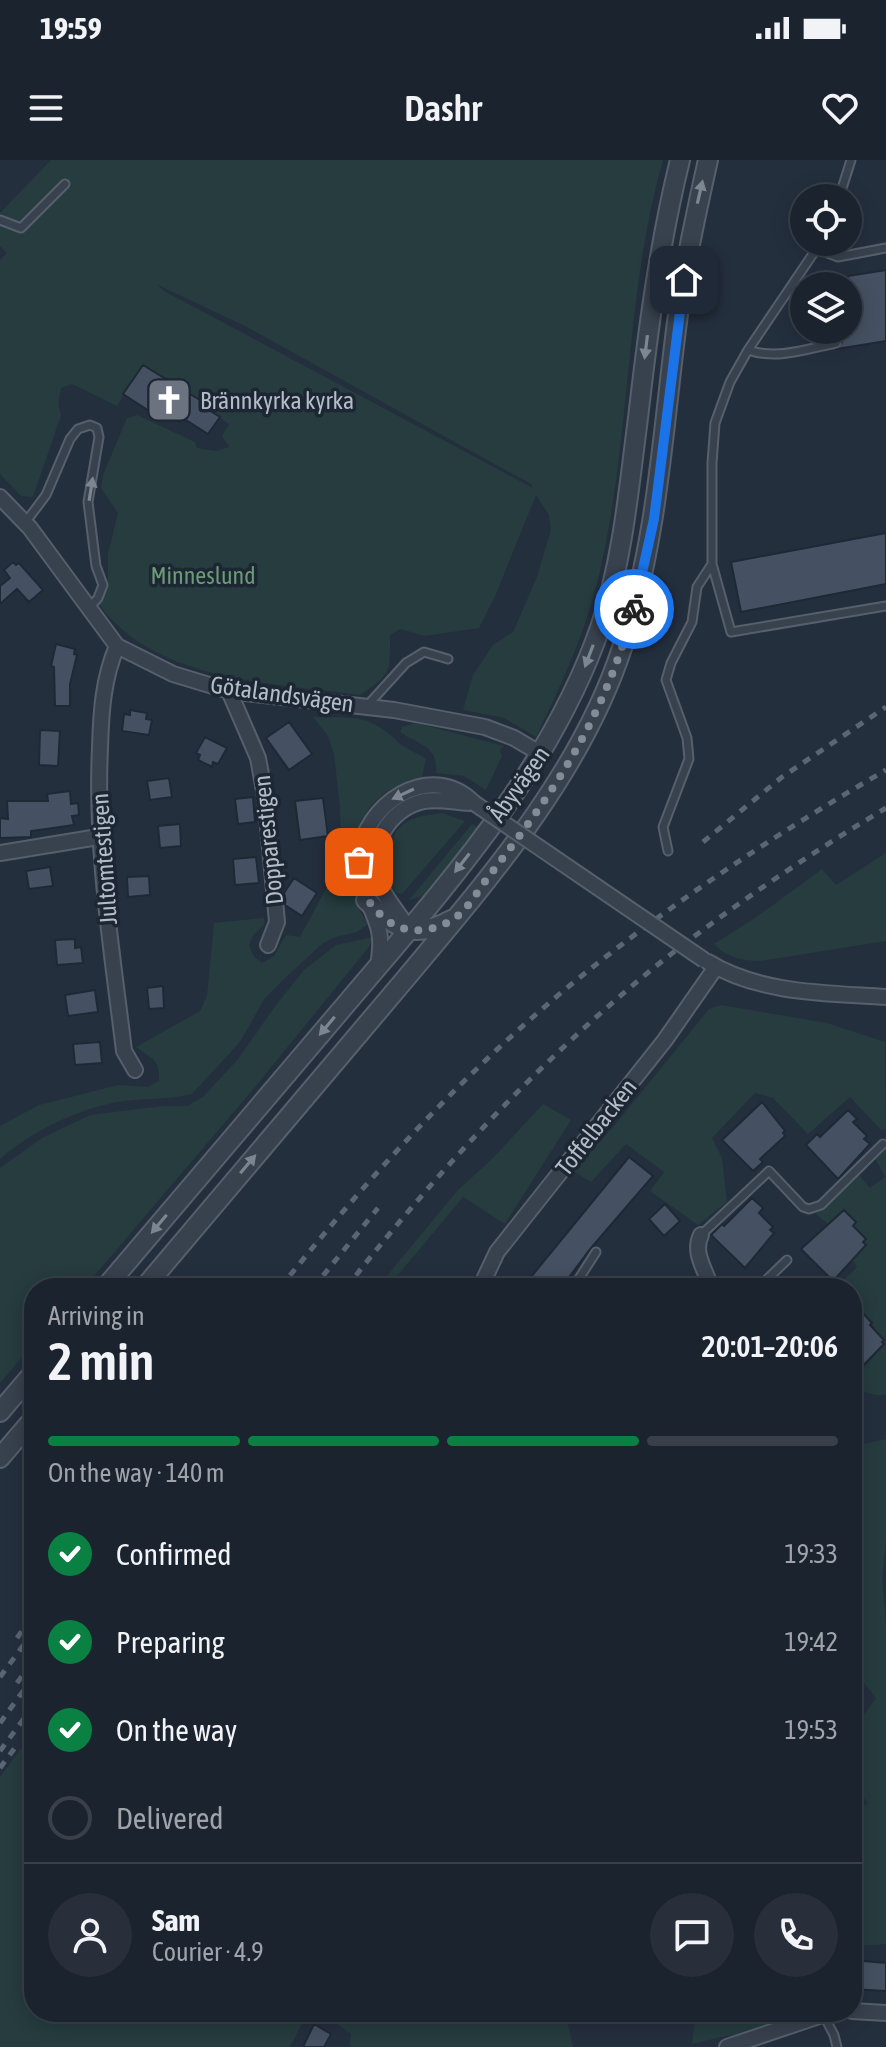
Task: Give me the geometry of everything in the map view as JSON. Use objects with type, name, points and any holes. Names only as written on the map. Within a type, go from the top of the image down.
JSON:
[{"type":"street","name":"Åbyvägen","points":[[114,1278],[409,930],[476,846],[541,754],[559,722],[588,659],[614,577],[626,507],[652,298],[680,160]]},
{"type":"street","name":"Åbyvägen","points":[[152,1278],[457,917],[545,800],[574,755],[621,651],[636,603],[654,519],[681,293],[708,160]]},
{"type":"street","name":"Götalandsvägen","points":[[0,497],[25,523],[117,646],[173,674],[229,691],[366,707],[485,727],[514,738],[541,754]]},
{"type":"street","name":"Jultomtestigen","points":[[117,646],[108,668],[102,704],[98,837],[124,1051],[135,1070]]},
{"type":"street","name":"Dopparestigen","points":[[229,691],[258,758],[265,796],[277,922],[268,945]]},
{"type":"street","points":[[541,754],[549,768],[545,800]]},
{"type":"street","points":[[378,967],[378,925],[359,875],[360,847],[367,827],[387,803],[405,792],[433,786],[463,791],[474,803],[710,964],[761,984],[886,997]]},
{"type":"street","points":[[382,1007],[410,946],[409,930],[377,876],[375,856],[380,836],[398,814],[423,801],[474,803]]},
{"type":"street","points":[[0,853],[98,837]]},
{"type":"street","points":[[366,900],[385,919],[409,930],[441,926],[457,917]]},
{"type":"street","name":"Toffelbacken","points":[[485,1278],[497,1252],[665,1040],[710,964]]},
{"type":"street","points":[[701,1235],[697,1242],[698,1254],[707,1278]]},
{"type":"street","points":[[0,1412],[24,1384]]},
{"type":"street","points":[[0,1458],[24,1430]]},
{"type":"street","points":[[862,2012],[886,2013]]},
{"type":"street","points":[[727,2047],[801,2022]]},
{"type":"lane","points":[[843,184],[851,160]]},
{"type":"lane","points":[[0,220],[21,228],[65,184]]},
{"type":"lane","points":[[862,252],[886,248]]},
{"type":"lane","points":[[812,256],[748,350],[730,382],[715,423],[712,564],[731,632],[886,606]]},
{"type":"lane","points":[[748,350],[764,356],[778,355],[831,344]]},
{"type":"lane","points":[[25,523],[46,495],[70,439],[78,429],[90,425],[97,428],[99,437],[88,502],[96,566],[103,585],[98,598],[88,609]]},
{"type":"lane","points":[[668,851],[663,827],[689,759],[687,738],[666,680],[692,622],[697,587],[712,564]]},
{"type":"lane","points":[[366,707],[406,663],[424,652],[448,659]]},
{"type":"lane","points":[[701,1235],[769,1171],[803,1207],[809,1209],[821,1205],[883,1144]]},
{"type":"lane","points":[[579,1278],[596,1252]]},
{"type":"lane","points":[[768,1278],[787,1260]]},
{"type":"lane","points":[[830,2022],[837,2047]]},
{"type":"green space","name":"Minneslund","points":[[51,160],[663,160],[641,267],[607,538],[583,629],[536,737],[504,718],[463,710],[473,675],[493,645],[513,632],[537,577],[551,530],[549,515],[536,495],[479,628],[425,636],[400,629],[390,635],[389,665],[384,677],[360,695],[254,682],[218,674],[183,664],[151,649],[122,630],[99,604],[108,580],[108,554],[118,513],[101,488],[103,475],[127,418],[137,415],[195,442],[197,448],[216,451],[229,447],[222,436],[229,424],[204,407],[202,402],[142,366],[117,406],[72,384],[61,388],[58,403],[61,415],[33,497],[21,496],[0,474],[0,260],[7,253],[0,246],[0,213]],"holes":[[[156,284],[245,326],[531,484],[533,488]]]},
{"type":"green space","points":[[313,717],[369,722],[426,759],[421,781],[385,793],[371,806],[354,838],[350,874],[359,909],[368,924],[357,932],[323,943],[284,979],[265,998],[240,1042],[192,1094],[117,1102],[86,1110],[40,1131],[0,1159],[0,1126],[39,1105],[118,1085],[148,1087],[159,1081],[156,1064],[136,1047],[200,1011],[207,996],[214,923],[264,918],[264,925],[254,934],[249,945],[253,955],[262,963],[274,956],[286,935],[300,937],[342,859],[334,754],[328,736]]},
{"type":"green space","points":[[416,723],[504,746],[486,790],[464,776],[436,773],[431,751],[400,732],[402,727]]},
{"type":"green space","points":[[442,813],[465,821],[402,894],[396,893],[387,864],[387,854],[395,834],[410,820]]},
{"type":"green space","points":[[472,824],[481,829],[429,890],[409,900]]},
{"type":"green space","points":[[886,853],[886,941],[761,961],[735,957],[714,944],[822,869],[836,885]]},
{"type":"green space","points":[[373,937],[369,947],[255,1087],[93,1278],[24,1278],[24,1355],[0,1383],[0,1168],[42,1138],[90,1115],[187,1106],[203,1097],[238,1059],[304,970],[336,945]]},
{"type":"green space","points":[[721,1005],[827,1023],[885,1042],[886,1129],[881,1130],[850,1097],[808,1134],[773,1098],[755,1093],[712,1138],[722,1158],[727,1202],[698,1225],[650,1191],[664,1172],[626,1144],[591,1182],[573,1171],[614,1126],[709,1009]]},
{"type":"green space","points":[[543,1104],[571,1120],[505,1224],[463,1197],[395,1278],[385,1278],[457,1191],[493,1158]]},
{"type":"green space","points":[[886,1147],[886,1395],[862,1390],[862,1370],[884,1345],[884,1340],[862,1312],[862,1278],[846,1278],[857,1267],[852,1259],[866,1245],[863,1242],[866,1239],[853,1226],[829,1225],[816,1214],[858,1174],[870,1188],[885,1177],[874,1156]]},
{"type":"green space","points":[[886,1439],[886,1542],[882,1581],[886,1623],[886,1944],[862,1946],[862,1808],[868,1803],[862,1796],[862,1718],[876,1698],[862,1680],[862,1445]]},
{"type":"green space","points":[[24,1745],[24,2022],[303,2022],[290,2047],[0,2047],[0,1777]]},
{"type":"green space","points":[[335,2022],[567,2022],[573,2047],[350,2047],[351,2034]]},
{"type":"green space","points":[[695,2022],[780,2022],[762,2034],[726,2036],[692,2044]]},
{"type":"building","points":[[886,270],[886,341],[837,349],[841,344],[862,344],[862,274]]},
{"type":"building","name":"Brännkyrka kyrka","points":[[143,365],[203,402],[204,407],[220,417],[208,434],[167,408],[160,418],[123,394]]},
{"type":"building","points":[[886,533],[886,584],[741,612],[731,562]]},
{"type":"building","points":[[13,562],[16,565],[19,563],[43,590],[29,602],[17,589],[0,604],[0,586],[10,578],[4,570]]},
{"type":"building","points":[[56,644],[75,649],[74,654],[77,655],[70,684],[70,706],[55,706],[54,667],[51,666]]},
{"type":"building","points":[[130,710],[147,713],[146,719],[152,720],[149,735],[122,731],[124,714],[130,715]]},
{"type":"building","points":[[289,722],[312,754],[289,770],[266,738]]},
{"type":"building","points":[[40,730],[60,731],[58,766],[39,765]]},
{"type":"building","points":[[205,737],[227,748],[218,764],[213,762],[212,767],[198,760],[200,755],[196,753]]},
{"type":"building","points":[[169,778],[172,797],[150,800],[147,781]]},
{"type":"building","points":[[70,791],[71,804],[78,803],[79,815],[72,816],[74,825],[31,831],[31,837],[0,838],[0,818],[8,819],[7,801],[48,801],[47,794]]},
{"type":"building","points":[[253,797],[255,822],[238,824],[235,799]]},
{"type":"building","points":[[323,798],[328,836],[300,840],[295,801]]},
{"type":"building","points":[[180,824],[181,846],[160,848],[158,826]]},
{"type":"building","points":[[256,857],[259,883],[235,885],[233,859]]},
{"type":"building","points":[[50,867],[53,886],[29,889],[26,871]]},
{"type":"building","points":[[149,876],[150,895],[128,897],[127,877]]},
{"type":"building","points":[[294,878],[317,893],[302,916],[285,905],[284,893]]},
{"type":"building","points":[[75,939],[75,948],[81,947],[83,963],[57,965],[55,940]]},
{"type":"building","points":[[163,986],[164,1008],[149,1009],[147,988]]},
{"type":"building","points":[[95,990],[98,1012],[68,1016],[65,995]]},
{"type":"building","points":[[100,1042],[102,1063],[75,1065],[73,1044]]},
{"type":"building","points":[[762,1102],[785,1131],[785,1136],[760,1159],[763,1162],[753,1171],[722,1140]]},
{"type":"building","points":[[848,1110],[857,1119],[853,1122],[867,1136],[864,1139],[870,1144],[838,1179],[806,1145],[817,1134],[820,1137]]},
{"type":"building","points":[[629,1157],[653,1176],[568,1278],[530,1278]]},
{"type":"building","points":[[752,1198],[763,1208],[759,1213],[773,1227],[770,1230],[774,1233],[745,1268],[711,1235]]},
{"type":"building","points":[[665,1204],[680,1221],[664,1236],[649,1219]]},
{"type":"building","points":[[844,1210],[856,1222],[853,1226],[866,1239],[863,1242],[866,1245],[836,1278],[830,1278],[801,1249]]},
{"type":"building","points":[[862,1312],[884,1340],[884,1344],[862,1367]]},
{"type":"building","points":[[862,1961],[886,1963],[886,1991],[862,1990]]},
{"type":"building","points":[[314,2024],[331,2034],[324,2047],[303,2047]]},
{"type":"railway","points":[[703,842],[782,777],[886,707]]},
{"type":"railway","points":[[288,1278],[384,1164],[421,1125],[498,1049],[579,978],[691,894],[767,842],[886,770]]},
{"type":"railway","points":[[354,1278],[418,1200],[494,1116],[617,998],[743,901],[886,808]]},
{"type":"railway","points":[[321,1278],[378,1208]]},
{"type":"railway","points":[[17,1638],[24,1628]]},
{"type":"railway","points":[[0,1677],[24,1645]]},
{"type":"railway","points":[[17,1683],[24,1674]]},
{"type":"railway","points":[[0,1723],[24,1690]]},
{"type":"railway","points":[[0,1751],[24,1719]]},
{"type":"railway","points":[[0,1768],[17,1745]]},
{"type":"way so far","points":[[359,862],[366,900],[396,926],[425,930],[457,917],[498,865],[574,755],[621,651],[634,609]]},
{"type":"place","name":"Brännkyrka kyrka","points":[[169,400]]},
{"type":"route","points":[[634,609],[654,519],[684,280]]}]
